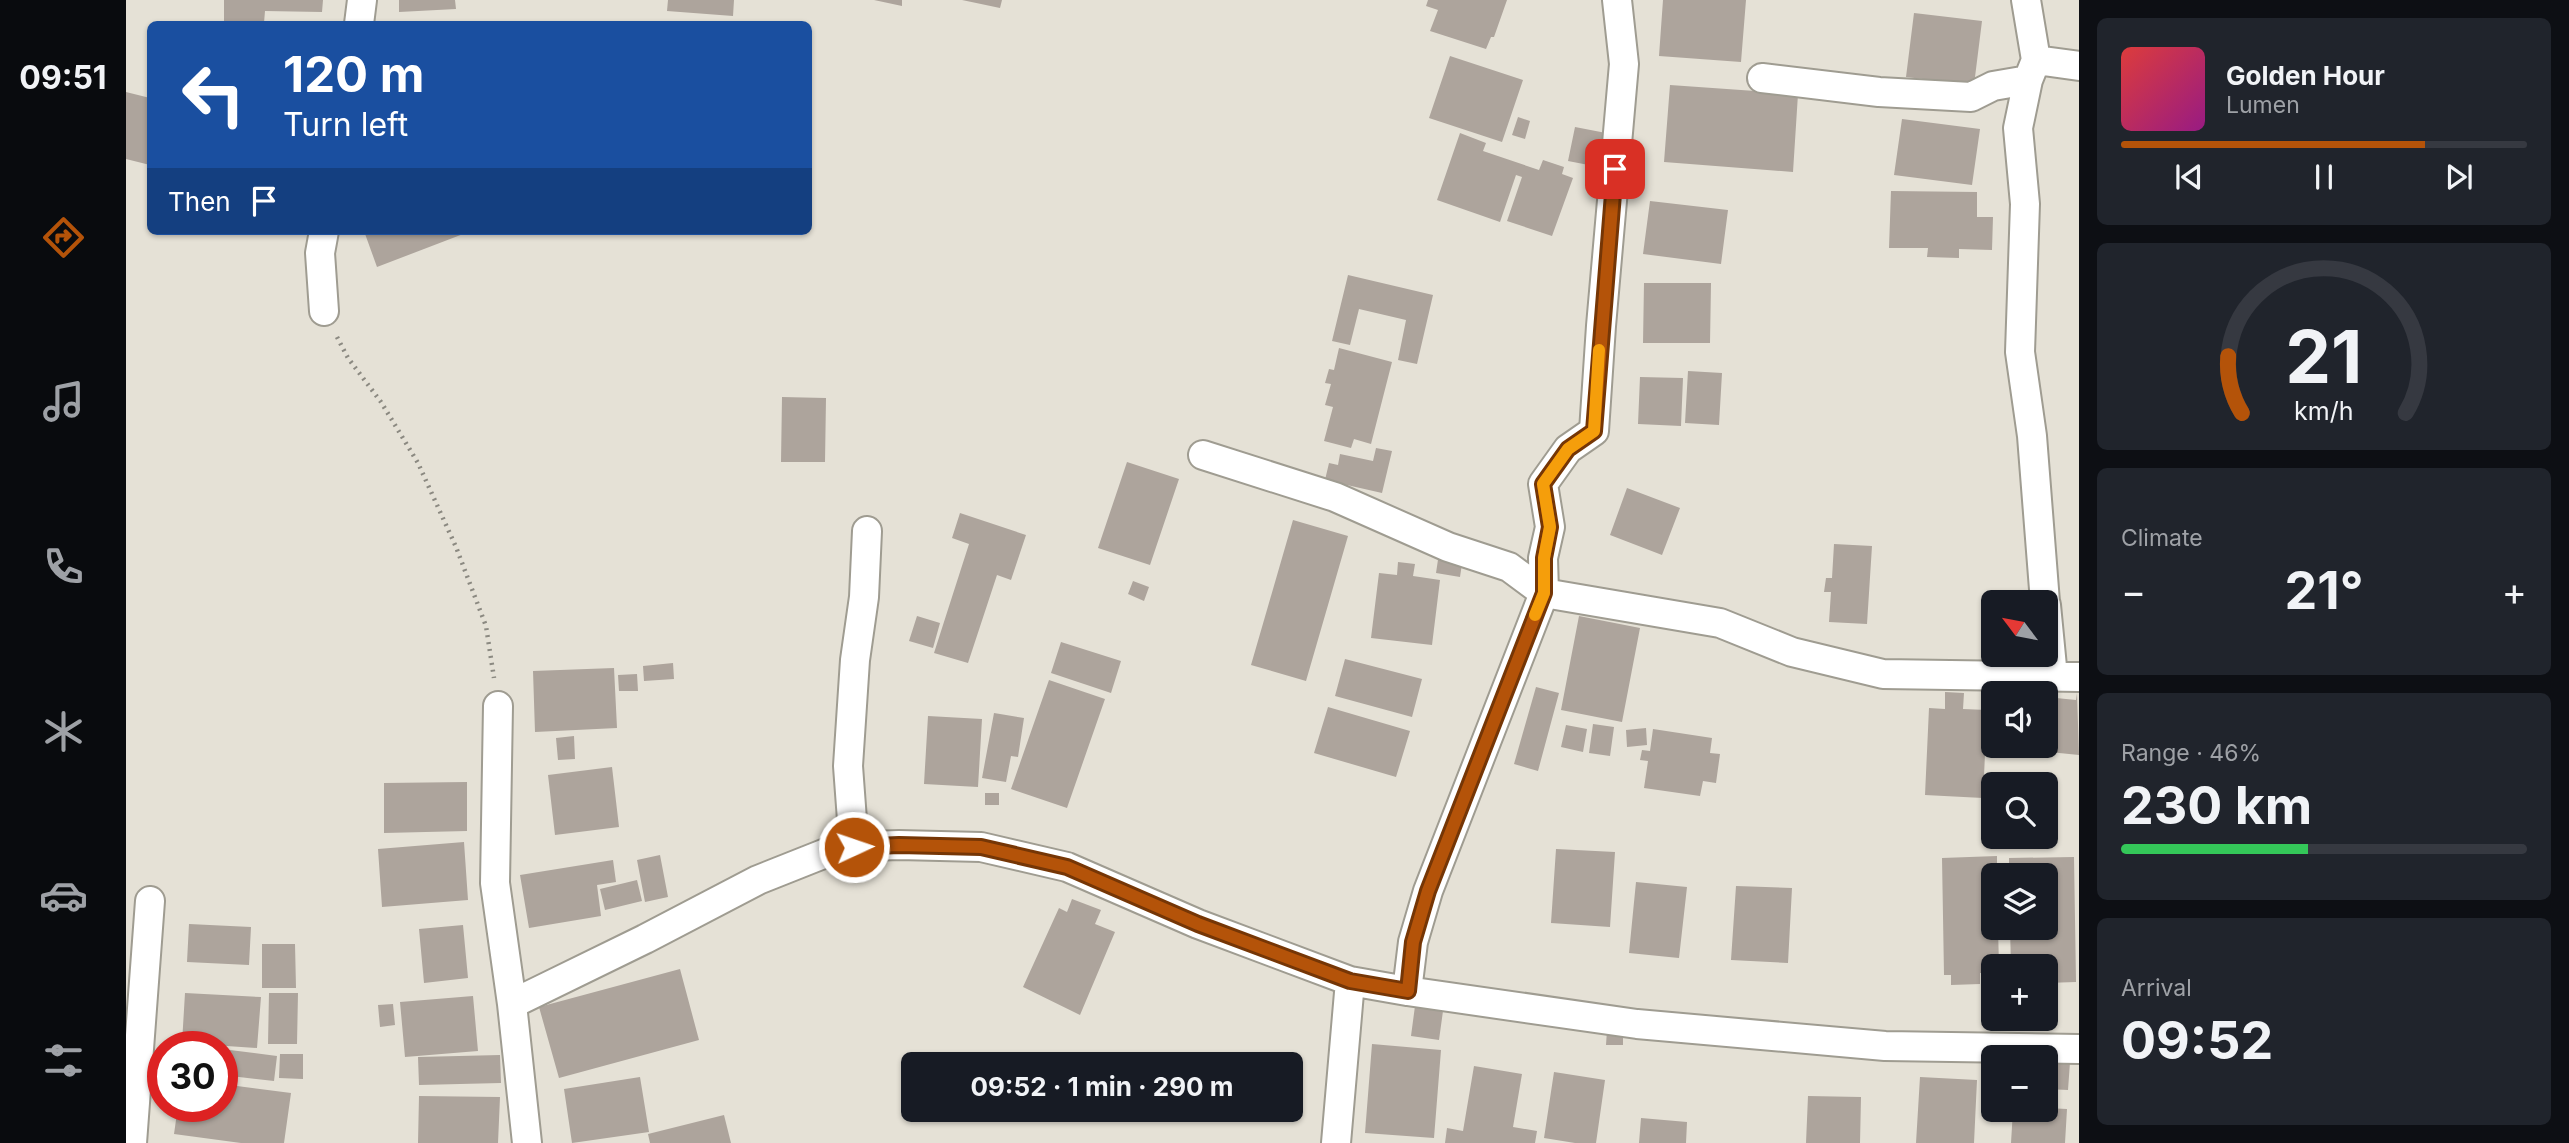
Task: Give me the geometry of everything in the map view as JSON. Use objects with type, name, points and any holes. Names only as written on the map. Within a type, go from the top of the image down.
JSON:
[{"type":"street","points":[[359,21],[362,0]]},
{"type":"street","points":[[1408,991],[1413,942],[1428,891],[1544,593],[1544,558],[1550,527],[1543,484],[1568,449],[1594,431],[1624,64],[1617,0]]},
{"type":"street","points":[[2026,0],[2032,70],[2018,128],[2025,204],[2020,352],[2032,436],[2045,590]]},
{"type":"street","points":[[1762,78],[1879,92],[1970,97],[2032,70],[2079,65]]},
{"type":"street","points":[[323,235],[320,253],[324,311]]},
{"type":"street","points":[[1203,455],[1335,497],[1448,547],[1510,567],[1544,593],[1720,623],[1792,652],[1884,674],[2066,677],[2058,647]]},
{"type":"street","points":[[854,847],[848,766],[855,660],[864,597],[867,531]]},
{"type":"street","points":[[498,706],[495,883],[527,1143]]},
{"type":"street","points":[[512,1004],[622,951],[758,880],[841,847],[981,847],[1067,867],[1198,924],[1350,981],[1637,1024],[1885,1046],[2079,1049]]},
{"type":"street","points":[[132,1143],[150,901]]},
{"type":"street","points":[[1336,1143],[1350,981]]},
{"type":"path","points":[[324,311],[348,358],[381,402],[418,463],[456,547],[486,625],[498,706]]},
{"type":"building","points":[[224,0],[323,0],[322,12],[265,11],[264,21],[224,21]]},
{"type":"building","points":[[399,0],[455,0],[456,9],[399,12]]},
{"type":"building","points":[[668,0],[734,0],[733,16],[667,11]]},
{"type":"building","points":[[874,0],[902,0],[902,6]]},
{"type":"building","points":[[962,0],[1002,0],[1000,8]]},
{"type":"building","points":[[1428,0],[1507,0],[1494,37],[1491,37],[1486,49],[1430,31],[1438,10],[1426,6]]},
{"type":"building","points":[[1663,0],[1746,0],[1741,62],[1659,56]]},
{"type":"building","points":[[1914,13],[1982,21],[1974,85],[1906,77]]},
{"type":"building","points":[[1450,56],[1523,80],[1502,142],[1429,118]]},
{"type":"building","points":[[1670,85],[1798,94],[1793,172],[1664,162]]},
{"type":"building","points":[[126,92],[147,97],[147,164],[126,159]]},
{"type":"building","points":[[1518,117],[1530,121],[1525,139],[1512,135]]},
{"type":"building","points":[[1902,119],[1980,129],[1972,185],[1894,175]]},
{"type":"building","points":[[1575,127],[1606,133],[1599,167],[1568,161]]},
{"type":"building","points":[[1460,133],[1486,143],[1483,151],[1539,170],[1543,160],[1564,167],[1562,174],[1573,178],[1552,236],[1507,221],[1522,177],[1516,175],[1500,222],[1437,200]]},
{"type":"building","points":[[1891,191],[1977,192],[1977,217],[1993,217],[1992,250],[1959,249],[1959,258],[1927,257],[1928,248],[1889,248]]},
{"type":"building","points":[[1650,201],[1728,210],[1721,264],[1643,254]]},
{"type":"building","points":[[365,235],[461,235],[377,267]]},
{"type":"building","points":[[1348,275],[1433,295],[1417,364],[1398,360],[1406,320],[1359,309],[1350,345],[1332,341]]},
{"type":"building","points":[[1644,283],[1711,283],[1710,343],[1643,343]]},
{"type":"building","points":[[1339,348],[1392,362],[1371,444],[1354,439],[1351,448],[1324,441],[1333,407],[1325,405],[1331,384],[1325,383],[1329,369],[1334,370]]},
{"type":"building","points":[[1688,371],[1722,373],[1719,425],[1685,423]]},
{"type":"building","points":[[1640,377],[1683,378],[1681,426],[1638,424]]},
{"type":"building","points":[[782,397],[826,398],[825,462],[781,462]]},
{"type":"building","points":[[1376,448],[1392,451],[1382,493],[1325,480],[1329,463],[1338,465],[1340,454],[1373,461]]},
{"type":"building","points":[[1127,462],[1179,479],[1150,565],[1098,548]]},
{"type":"building","points":[[1627,488],[1680,508],[1662,555],[1610,535]]},
{"type":"building","points":[[960,513],[1026,535],[1011,580],[997,575],[968,663],[934,653],[969,544],[952,538]]},
{"type":"building","points":[[1293,520],[1348,536],[1306,681],[1251,665]]},
{"type":"building","points":[[1834,544],[1872,546],[1867,624],[1829,622],[1831,592],[1824,592],[1826,578],[1832,578]]},
{"type":"building","points":[[1439,553],[1463,557],[1460,577],[1436,573]]},
{"type":"building","points":[[1398,562],[1415,564],[1413,576],[1440,580],[1432,645],[1371,638],[1379,573],[1397,575]]},
{"type":"building","points":[[1133,581],[1149,587],[1144,601],[1128,594]]},
{"type":"building","points":[[917,616],[940,623],[933,648],[909,641]]},
{"type":"building","points":[[1579,616],[1640,628],[1622,722],[1561,710]]},
{"type":"building","points":[[1061,642],[1121,661],[1111,693],[1051,673]]},
{"type":"building","points":[[1345,659],[1422,679],[1412,717],[1335,696]]},
{"type":"building","points":[[673,663],[674,679],[644,681],[643,666]]},
{"type":"building","points":[[614,668],[617,728],[535,732],[533,671]]},
{"type":"building","points":[[637,674],[638,691],[619,691],[618,675]]},
{"type":"building","points":[[1049,680],[1105,699],[1067,808],[1011,789]]},
{"type":"building","points":[[1536,687],[1559,693],[1538,771],[1514,764]]},
{"type":"building","points":[[1945,692],[1964,693],[1963,709],[1981,710],[1981,758],[1985,758],[1984,772],[1981,772],[1981,798],[1925,795],[1929,708],[1945,709]]},
{"type":"building","points":[[2077,693],[2079,755],[2058,753],[2058,698],[2076,700]]},
{"type":"building","points":[[1328,707],[1410,731],[1396,777],[1314,753]]},
{"type":"building","points":[[994,713],[1024,718],[1018,757],[1011,756],[1006,782],[982,778]]},
{"type":"building","points":[[928,716],[982,719],[978,787],[924,784]]},
{"type":"building","points":[[1593,724],[1614,727],[1610,756],[1589,753]]},
{"type":"building","points":[[1566,725],[1587,729],[1583,752],[1561,747]]},
{"type":"building","points":[[1646,728],[1647,745],[1627,747],[1626,730]]},
{"type":"building","points":[[1653,729],[1712,738],[1710,753],[1720,754],[1716,783],[1703,781],[1700,796],[1644,788],[1648,761],[1640,760],[1642,750],[1650,751]]},
{"type":"building","points":[[574,736],[575,759],[558,760],[556,738]]},
{"type":"building","points":[[612,767],[619,827],[555,835],[548,775]]},
{"type":"building","points":[[467,782],[467,831],[384,833],[384,783]]},
{"type":"building","points":[[985,793],[999,793],[999,805],[985,805]]},
{"type":"building","points":[[464,842],[468,900],[382,907],[378,849]]},
{"type":"building","points":[[1556,849],[1615,852],[1610,927],[1551,923]]},
{"type":"building","points":[[660,855],[668,897],[645,902],[637,860]]},
{"type":"building","points":[[1997,856],[1997,863],[1981,863],[1981,940],[1998,940],[1999,954],[1981,954],[1980,984],[1951,985],[1951,975],[1944,975],[1942,858]]},
{"type":"building","points":[[2074,857],[2076,982],[2058,983],[2058,954],[2011,954],[2010,940],[2058,940],[2058,863],[2009,863],[2009,858]]},
{"type":"building","points":[[613,860],[616,882],[597,885],[601,916],[529,928],[520,875]]},
{"type":"building","points":[[637,880],[642,901],[605,910],[600,889]]},
{"type":"building","points":[[1636,882],[1687,887],[1679,958],[1629,953]]},
{"type":"building","points":[[1736,886],[1792,888],[1788,963],[1731,960]]},
{"type":"building","points":[[1072,899],[1101,910],[1095,924],[1115,932],[1080,1015],[1023,987],[1059,908],[1067,912]]},
{"type":"building","points":[[189,924],[251,927],[249,965],[187,962]]},
{"type":"building","points":[[463,925],[468,978],[424,983],[419,929]]},
{"type":"building","points":[[262,944],[295,944],[296,988],[262,988]]},
{"type":"building","points":[[680,969],[699,1040],[559,1078],[539,1007]]},
{"type":"building","points":[[185,993],[261,997],[257,1048],[238,1047],[238,1031],[183,1031]]},
{"type":"building","points":[[269,993],[298,993],[297,1044],[268,1044]]},
{"type":"building","points":[[473,996],[478,1051],[405,1057],[400,1002]]},
{"type":"building","points":[[393,1004],[395,1025],[380,1027],[378,1005]]},
{"type":"building","points":[[1415,1006],[1443,1011],[1439,1040],[1411,1036]]},
{"type":"building","points":[[1607,1030],[1623,1031],[1623,1045],[1606,1045]]},
{"type":"building","points":[[1372,1044],[1441,1050],[1434,1138],[1365,1133]]},
{"type":"building","points":[[238,1051],[277,1056],[274,1081],[238,1077]]},
{"type":"building","points":[[280,1054],[303,1054],[303,1079],[279,1078]]},
{"type":"building","points":[[500,1055],[501,1083],[419,1085],[418,1057]]},
{"type":"building","points":[[2058,1061],[2070,1062],[2068,1090],[2058,1090]]},
{"type":"building","points":[[1474,1066],[1522,1074],[1513,1127],[1537,1131],[1535,1143],[1445,1143],[1447,1128],[1463,1131]]},
{"type":"building","points":[[1554,1072],[1605,1080],[1596,1143],[1544,1138]]},
{"type":"building","points":[[640,1077],[649,1132],[572,1143],[564,1089]]},
{"type":"building","points":[[1920,1077],[1977,1080],[1974,1143],[1916,1143]]},
{"type":"building","points":[[238,1086],[291,1093],[284,1143],[241,1143],[174,1134],[176,1122],[238,1122]]},
{"type":"building","points":[[419,1096],[500,1097],[498,1143],[418,1143]]},
{"type":"building","points":[[1808,1096],[1861,1097],[1860,1143],[1806,1143]]},
{"type":"building","points":[[2058,1109],[2067,1109],[2065,1143],[2011,1143],[2012,1122],[2058,1122]]},
{"type":"building","points":[[724,1115],[731,1143],[650,1143],[648,1134]]},
{"type":"building","points":[[1641,1118],[1687,1122],[1686,1143],[1639,1143]]},
{"type":"slow traffic","points":[[1535,615],[1544,593],[1544,558],[1550,527],[1543,484],[1568,449],[1594,431],[1599,350]]},
{"type":"route","points":[[854,847],[981,847],[1067,867],[1198,924],[1350,981],[1408,991],[1413,942],[1428,891],[1544,593],[1544,558],[1550,527],[1543,484],[1568,449],[1594,431],[1615,169]]}]
